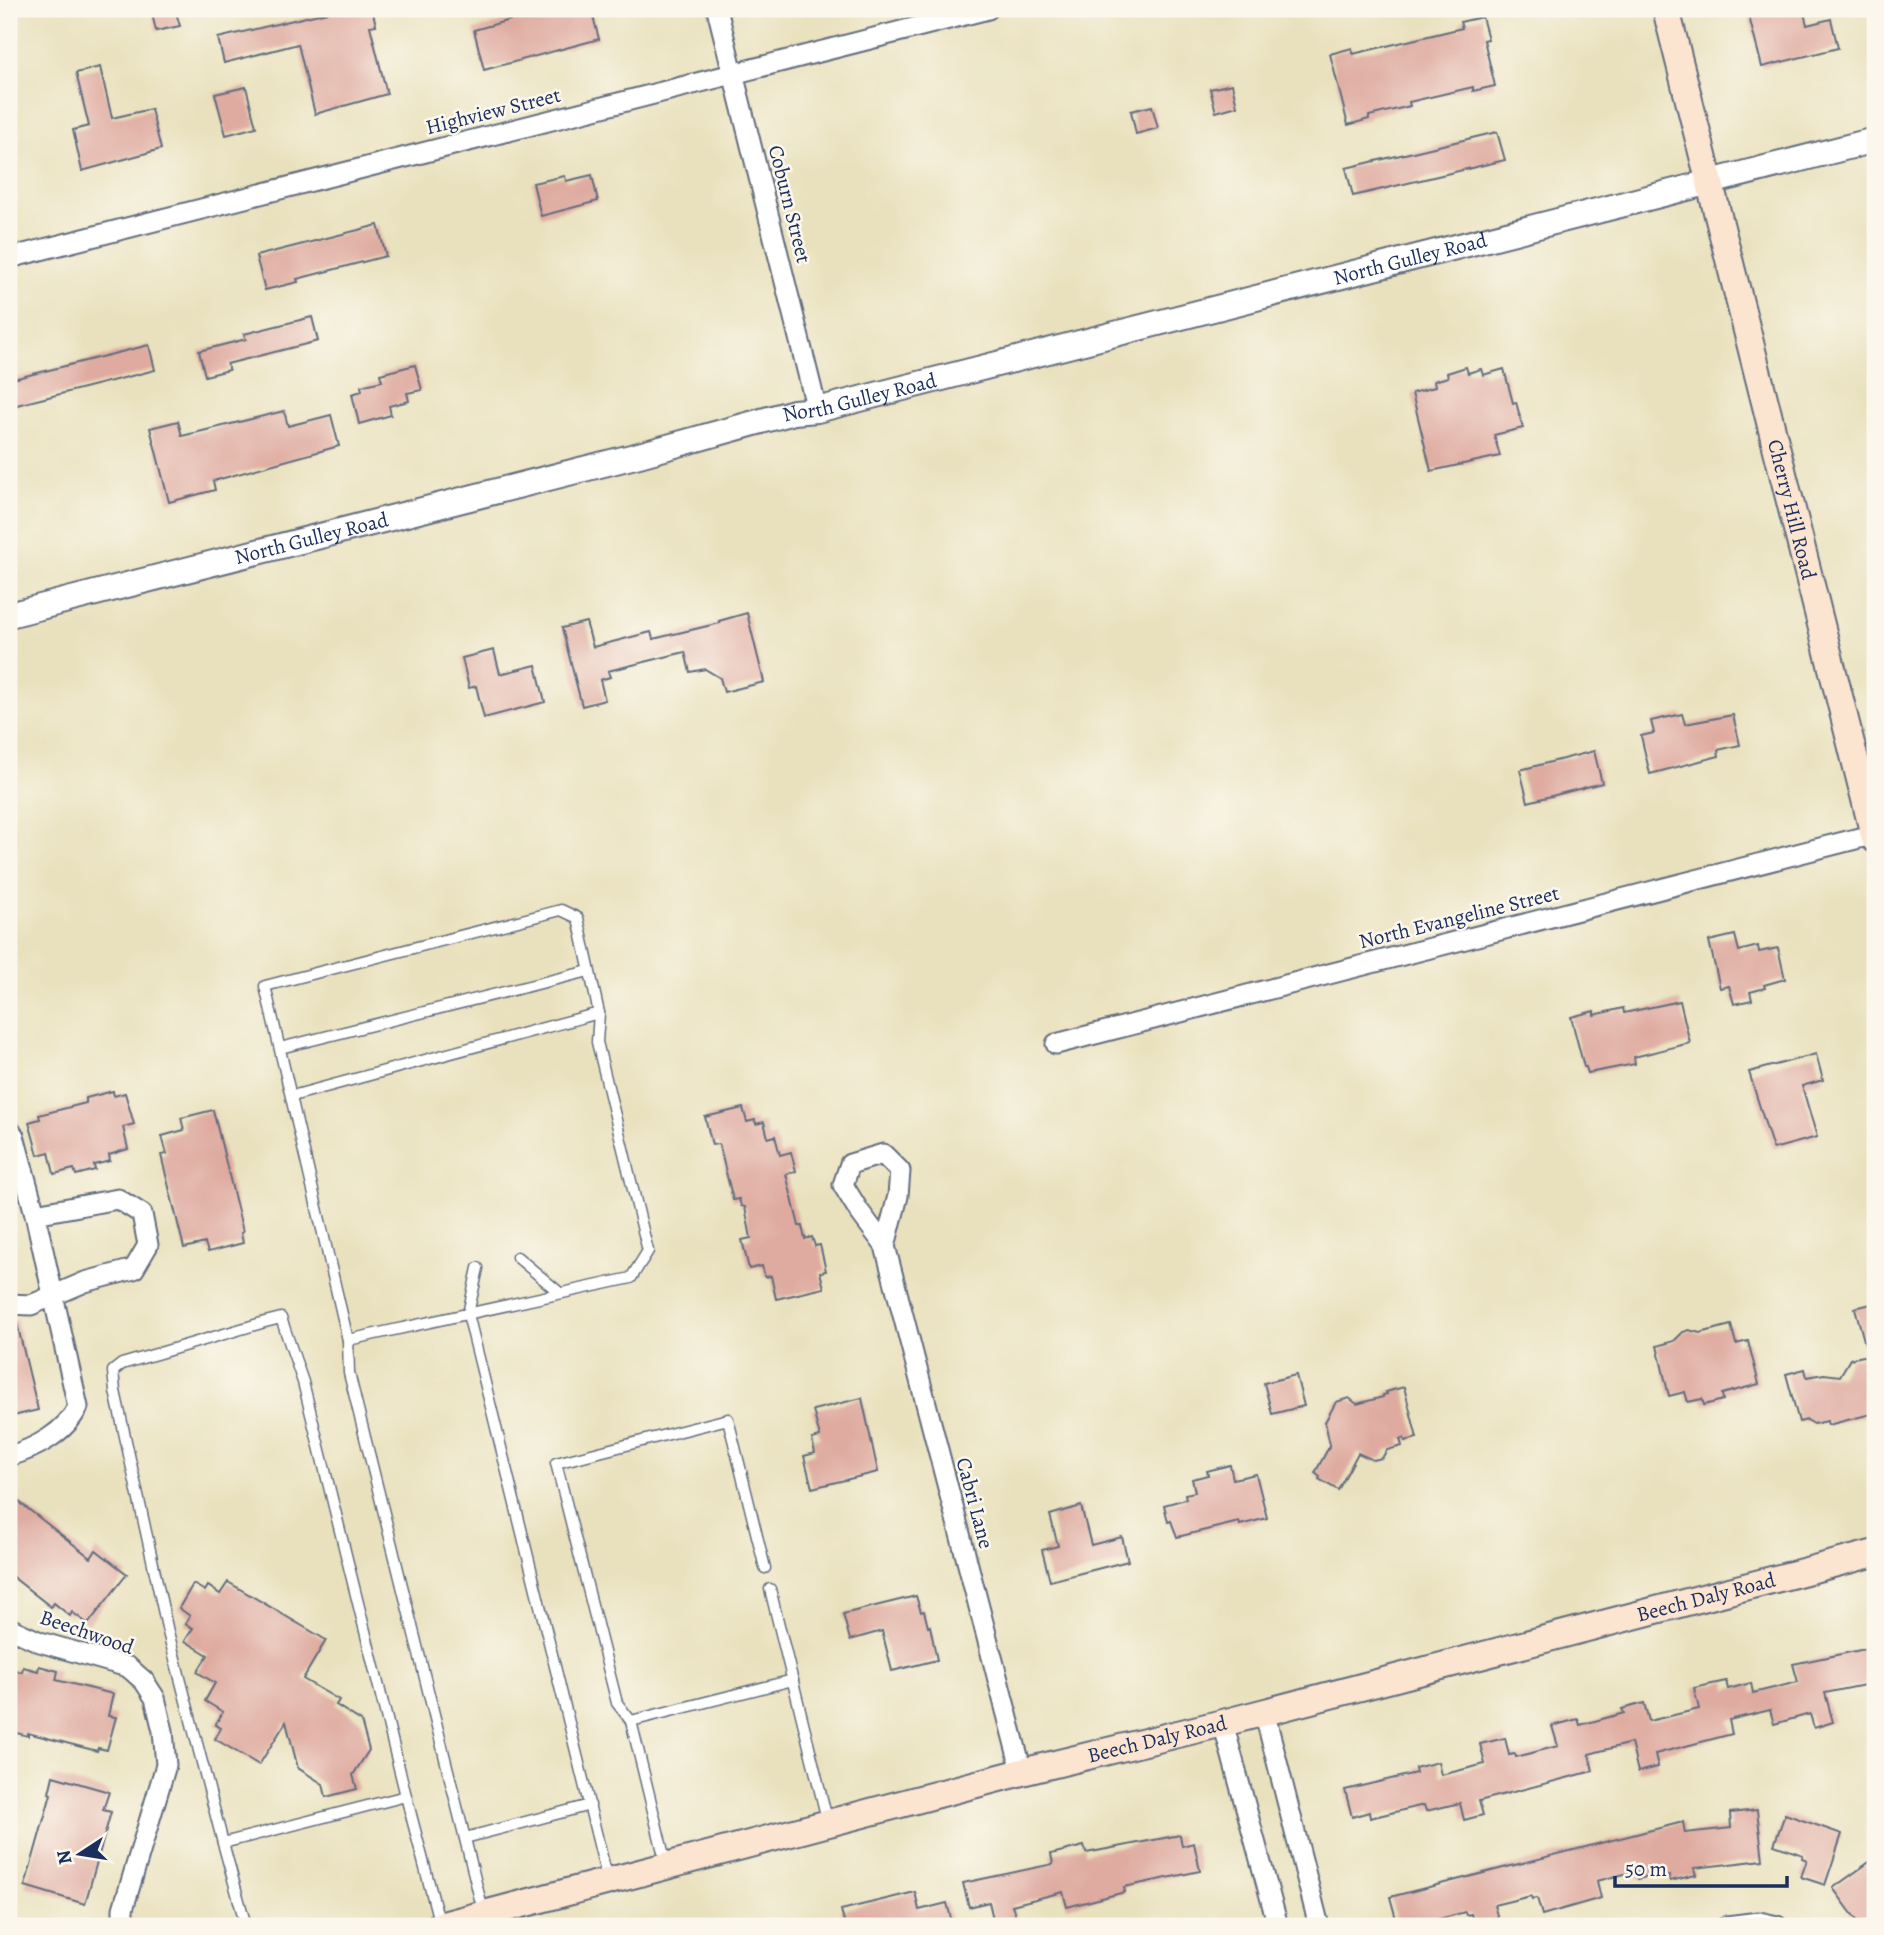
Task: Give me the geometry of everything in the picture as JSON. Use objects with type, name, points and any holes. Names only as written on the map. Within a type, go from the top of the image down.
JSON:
[{"type":"main road","name":"Cherry Hill Road","points":[[1666,9],[1875,836]]},
{"type":"main road","name":"Beech Daly Road","points":[[440,1926],[1021,1772],[1223,1723],[1875,1553]]},
{"type":"street","name":"Coburn Street","points":[[717,9],[817,410]]},
{"type":"street","name":"Highview Street","points":[[9,258],[988,9]]},
{"type":"street","name":"North Gulley Road","points":[[9,615],[639,455],[794,412],[817,410],[1875,140]]},
{"type":"street","name":"North Evangeline Street","points":[[1056,1044],[1875,836]]},
{"type":"street","points":[[9,1129],[14,1136],[35,1214],[78,1407],[73,1417],[54,1436],[9,1456]]},
{"type":"street","points":[[9,1304],[31,1304],[85,1282],[134,1269],[148,1245],[142,1214],[118,1199],[35,1214]]},
{"type":"street","name":"Cabri Lane","points":[[885,1246],[1021,1772]]},
{"type":"street","name":"Beechwood","points":[[9,1628],[40,1642],[128,1667],[144,1681],[155,1698],[163,1731],[166,1765],[123,1909],[123,1926]]},
{"type":"street","points":[[1264,1711],[1319,1926]]},
{"type":"street","points":[[1223,1723],[1279,1926]]},
{"type":"street","points":[[1727,1926],[1759,1922],[1777,1926]]},
{"type":"lane","points":[[348,1340],[631,1278],[648,1251],[597,1042],[599,1013],[578,918],[561,911],[265,986],[348,1340],[349,1373],[484,1914]]},
{"type":"lane","points":[[280,1048],[589,971]]},
{"type":"lane","points":[[292,1096],[599,1013]]},
{"type":"lane","points":[[516,1257],[560,1293]]},
{"type":"lane","points":[[478,1268],[468,1314],[608,1881]]},
{"type":"lane","points":[[246,1926],[168,1632],[115,1391],[113,1371],[122,1364],[281,1318],[303,1382],[440,1926]]},
{"type":"lane","points":[[666,1866],[631,1721],[618,1703],[556,1463],[728,1419],[765,1568]]},
{"type":"lane","points":[[770,1589],[828,1823]]},
{"type":"lane","points":[[631,1721],[793,1680]]},
{"type":"lane","points":[[223,1843],[406,1796]]},
{"type":"lane","points":[[465,1838],[590,1805]]},
{"type":"building","points":[[151,9],[175,9],[180,26],[156,31]]},
{"type":"building","points":[[340,9],[372,9],[376,25],[370,26],[387,94],[315,114],[298,44],[224,63],[218,38]]},
{"type":"building","points":[[549,9],[591,9],[599,39],[484,70],[474,30]]},
{"type":"building","points":[[1747,9],[1803,9],[1807,25],[1831,19],[1838,48],[1762,67]]},
{"type":"building","points":[[1482,17],[1488,39],[1484,40],[1495,86],[1473,91],[1473,87],[1409,102],[1410,106],[1369,116],[1369,119],[1348,125],[1330,54],[1352,48],[1353,54],[1462,28],[1460,22]]},
{"type":"building","points":[[100,67],[112,118],[151,109],[161,149],[82,171],[73,130],[89,126],[76,73]]},
{"type":"building","points":[[1232,84],[1237,106],[1216,112],[1210,89]]},
{"type":"building","points":[[246,87],[256,127],[226,135],[215,94]]},
{"type":"building","points":[[1152,106],[1158,128],[1136,134],[1131,111]]},
{"type":"building","points":[[1497,132],[1505,160],[1353,196],[1346,168]]},
{"type":"building","points":[[592,175],[598,201],[541,216],[533,183],[565,176],[566,181]]},
{"type":"building","points":[[378,225],[386,256],[265,290],[256,256]]},
{"type":"building","points":[[312,317],[318,341],[227,364],[229,370],[205,376],[199,351],[246,339],[244,334]]},
{"type":"building","points":[[149,345],[155,370],[9,407],[9,380]]},
{"type":"building","points":[[415,365],[422,390],[407,393],[409,401],[389,406],[391,415],[359,424],[352,394],[362,391],[361,386],[382,381],[380,374]]},
{"type":"building","points":[[1466,367],[1468,373],[1481,369],[1483,375],[1504,369],[1523,428],[1494,435],[1500,456],[1431,471],[1412,393],[1435,387],[1434,381],[1448,377],[1447,373]]},
{"type":"building","points":[[284,411],[288,426],[331,415],[339,446],[213,481],[215,490],[169,502],[150,428],[178,421],[182,436]]},
{"type":"building","points":[[747,613],[764,682],[724,692],[720,678],[705,669],[690,672],[685,652],[608,671],[610,677],[600,680],[605,700],[582,706],[562,628],[586,622],[593,647],[651,632],[653,639],[720,623],[719,621]]},
{"type":"building","points":[[494,650],[500,674],[536,665],[545,702],[484,718],[476,686],[469,688],[462,658]]},
{"type":"building","points":[[1682,714],[1685,724],[1733,715],[1740,745],[1718,750],[1719,756],[1650,774],[1641,736],[1654,733],[1651,721]]},
{"type":"building","points":[[1594,751],[1602,783],[1528,802],[1520,770]]},
{"type":"building","points":[[1735,935],[1739,951],[1758,946],[1759,952],[1778,948],[1785,979],[1750,992],[1752,1000],[1734,1004],[1729,986],[1720,988],[1709,941]]},
{"type":"building","points":[[1680,1001],[1690,1043],[1634,1057],[1635,1064],[1588,1073],[1571,1017],[1623,1008],[1624,1013]]},
{"type":"building","points":[[1816,1054],[1823,1080],[1802,1086],[1817,1137],[1773,1149],[1749,1072]]},
{"type":"building","points":[[113,1091],[114,1096],[125,1093],[134,1124],[123,1127],[128,1149],[109,1155],[110,1161],[94,1165],[95,1170],[76,1175],[74,1169],[54,1174],[49,1152],[38,1155],[29,1122],[40,1119],[39,1115],[86,1103],[86,1098]]},
{"type":"building","points":[[743,1108],[747,1122],[764,1122],[768,1138],[775,1136],[780,1155],[791,1152],[796,1171],[786,1174],[799,1226],[802,1226],[805,1239],[812,1237],[815,1246],[820,1245],[826,1271],[820,1272],[824,1288],[776,1299],[771,1276],[765,1277],[762,1266],[749,1269],[742,1240],[751,1238],[745,1207],[741,1206],[739,1199],[733,1200],[719,1144],[712,1145],[705,1117]]},
{"type":"building","points":[[213,1110],[243,1232],[243,1243],[208,1252],[205,1243],[184,1248],[161,1155],[167,1154],[162,1136],[184,1130],[181,1118]]},
{"type":"building","points":[[1875,1303],[1875,1413],[1828,1425],[1827,1421],[1814,1424],[1807,1420],[1799,1422],[1786,1374],[1805,1369],[1807,1377],[1824,1374],[1840,1376],[1850,1359],[1868,1355],[1855,1308]]},
{"type":"building","points":[[16,1319],[38,1410],[9,1417],[9,1320]]},
{"type":"building","points":[[1731,1325],[1736,1344],[1748,1341],[1759,1384],[1722,1394],[1723,1400],[1704,1405],[1702,1399],[1688,1402],[1685,1392],[1669,1396],[1657,1346],[1674,1341],[1689,1330],[1700,1333]]},
{"type":"building","points":[[1296,1375],[1304,1406],[1272,1414],[1264,1383]]},
{"type":"building","points":[[1404,1387],[1417,1438],[1405,1441],[1404,1438],[1400,1439],[1402,1446],[1387,1450],[1382,1458],[1373,1460],[1358,1453],[1338,1490],[1319,1479],[1315,1473],[1330,1445],[1325,1422],[1336,1402],[1349,1398],[1357,1404],[1383,1397],[1386,1392]]},
{"type":"building","points":[[862,1398],[878,1472],[812,1488],[804,1456],[815,1453],[812,1439],[820,1437],[813,1410]]},
{"type":"building","points":[[1230,1465],[1233,1479],[1256,1474],[1267,1518],[1177,1537],[1171,1521],[1168,1522],[1164,1505],[1186,1499],[1185,1494],[1195,1492],[1192,1479],[1208,1475],[1207,1471]]},
{"type":"building","points":[[9,1494],[91,1558],[96,1550],[127,1574],[88,1624],[72,1612],[70,1616],[54,1603],[51,1607],[9,1574]]},
{"type":"building","points":[[1081,1506],[1091,1545],[1122,1537],[1128,1561],[1050,1581],[1042,1550],[1058,1546],[1050,1515]]},
{"type":"building","points":[[228,1582],[326,1640],[303,1679],[339,1700],[336,1705],[361,1721],[369,1750],[353,1775],[357,1789],[326,1797],[323,1784],[298,1768],[286,1722],[259,1765],[215,1739],[221,1728],[215,1725],[223,1712],[205,1701],[215,1683],[197,1672],[208,1655],[185,1641],[193,1628],[185,1624],[190,1616],[179,1608],[193,1584],[205,1591],[208,1586],[220,1594]]},
{"type":"building","points":[[916,1596],[928,1627],[930,1626],[937,1660],[892,1671],[882,1631],[850,1640],[843,1614]]},
{"type":"building","points":[[1875,1647],[1875,1683],[1825,1693],[1833,1722],[1814,1728],[1810,1714],[1774,1724],[1770,1710],[1729,1720],[1732,1734],[1655,1754],[1658,1767],[1638,1772],[1631,1743],[1589,1754],[1593,1771],[1479,1801],[1483,1815],[1464,1820],[1460,1803],[1426,1811],[1424,1805],[1370,1818],[1369,1812],[1352,1817],[1345,1790],[1416,1773],[1415,1768],[1438,1762],[1441,1775],[1485,1764],[1480,1744],[1505,1738],[1509,1755],[1515,1754],[1516,1757],[1558,1746],[1552,1726],[1578,1719],[1580,1725],[1624,1713],[1622,1709],[1644,1703],[1649,1721],[1699,1709],[1694,1688],[1726,1681],[1728,1689],[1751,1683],[1753,1693],[1798,1682],[1793,1664]]},
{"type":"building","points":[[39,1666],[58,1671],[56,1680],[113,1694],[108,1716],[116,1717],[107,1750],[98,1748],[97,1751],[28,1733],[28,1736],[9,1731],[9,1669],[22,1672],[23,1667],[38,1671]]},
{"type":"building","points":[[53,1776],[109,1792],[103,1810],[111,1812],[85,1904],[25,1886],[51,1794]]},
{"type":"building","points":[[1757,1810],[1763,1860],[1694,1868],[1696,1875],[1670,1881],[1669,1876],[1659,1879],[1657,1874],[1638,1879],[1636,1871],[1597,1881],[1601,1898],[1542,1915],[1537,1898],[1532,1899],[1531,1896],[1494,1905],[1500,1926],[1474,1926],[1471,1914],[1466,1915],[1465,1912],[1428,1922],[1429,1926],[1398,1926],[1390,1897],[1683,1822],[1685,1833],[1731,1828],[1730,1813]]},
{"type":"building","points":[[1785,1814],[1842,1834],[1825,1885],[1801,1877],[1807,1860],[1802,1858],[1803,1855],[1774,1845]]},
{"type":"building","points":[[1180,1835],[1182,1846],[1194,1843],[1200,1871],[1124,1887],[1125,1892],[1067,1907],[1063,1892],[1012,1905],[1016,1917],[994,1923],[989,1902],[969,1907],[963,1883],[1053,1864],[1051,1854],[1084,1846],[1086,1853]]},
{"type":"building","points":[[1875,1858],[1875,1926],[1861,1926],[1833,1888]]},
{"type":"building","points":[[915,1892],[919,1910],[947,1903],[953,1926],[845,1926],[841,1910]]}]
